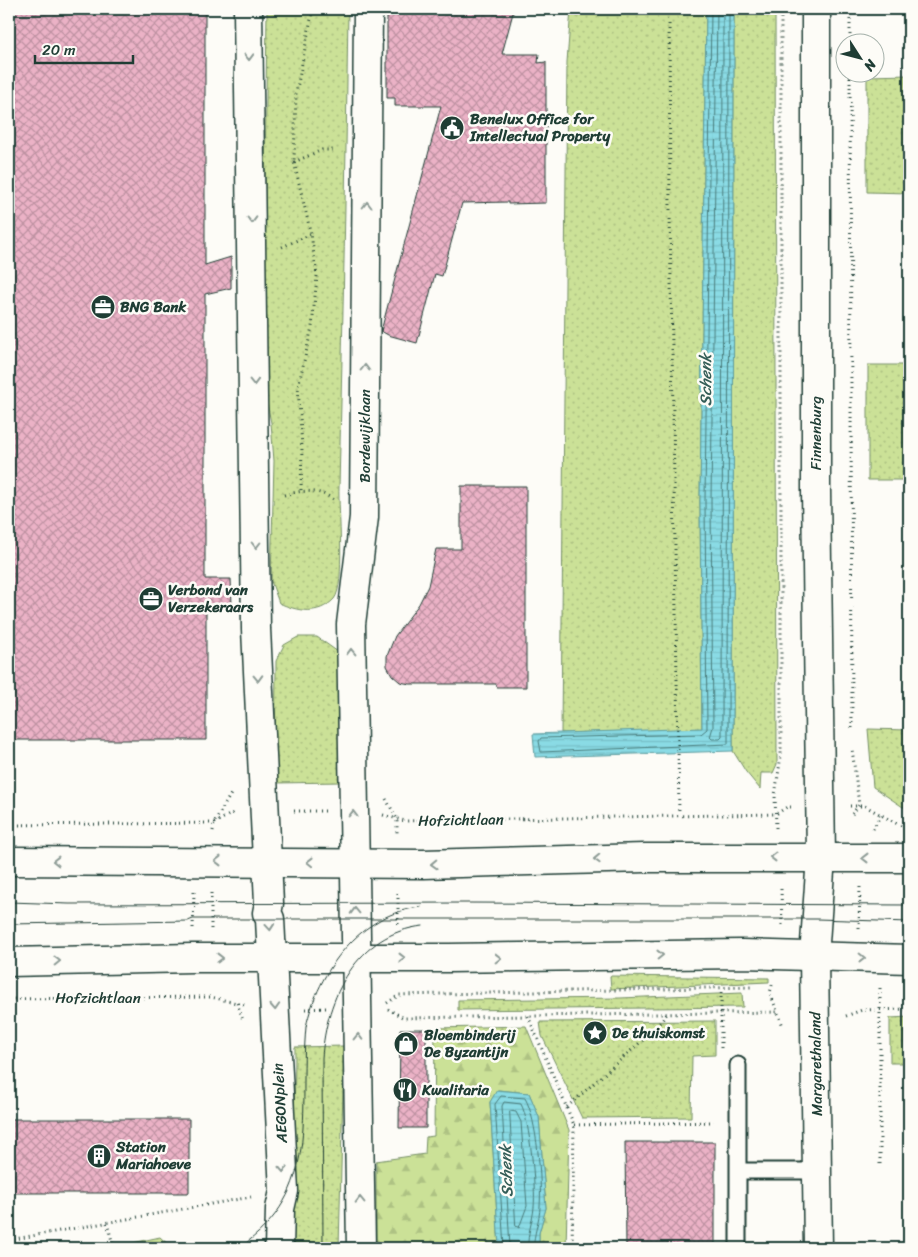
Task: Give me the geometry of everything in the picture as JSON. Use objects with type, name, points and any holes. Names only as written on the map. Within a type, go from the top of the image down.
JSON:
[{"type":"street","points":[[248,9],[256,511],[256,629],[269,903],[267,913],[270,919],[272,958]]},
{"type":"street","name":"Bordewijklaan","points":[[353,863],[351,624],[364,517],[368,9]]},
{"type":"street","name":"Finnenburg","points":[[816,9],[816,490],[822,857]]},
{"type":"street","points":[[814,957],[822,857]]},
{"type":"street","points":[[9,861],[423,864],[645,858],[909,858]]},
{"type":"street","points":[[353,863],[356,958],[370,1007],[361,1248]]},
{"type":"street","points":[[9,962],[193,958],[742,954],[909,959]]},
{"type":"street","name":"Margarethaland","points":[[814,957],[818,1248]]},
{"type":"street","name":"AEGONplein","points":[[272,958],[284,1191],[280,1209],[279,1248]]},
{"type":"lane","points":[[738,1065],[738,1248]]},
{"type":"lane","points":[[738,1171],[818,1170]]},
{"type":"path","points":[[300,490],[302,447],[298,387],[312,327],[317,276],[311,234],[294,162],[296,93],[313,9]]},
{"type":"path","points":[[669,9],[679,814]]},
{"type":"path","points":[[776,814],[775,795],[782,756],[781,9]]},
{"type":"path","points":[[850,9],[850,32]]},
{"type":"path","points":[[850,82],[852,730]]},
{"type":"path","points":[[294,162],[322,150],[367,150]]},
{"type":"path","points":[[256,511],[280,496],[300,490],[326,494],[364,517]]},
{"type":"path","points":[[852,740],[859,805]]},
{"type":"path","name":"Hofzichtlaan","points":[[9,825],[214,823],[237,811],[370,811],[405,822],[679,814],[776,814],[787,807],[820,808],[859,805],[881,814],[909,831]]},
{"type":"path","points":[[860,958],[861,858],[881,814]]},
{"type":"path","points":[[193,997],[194,824]]},
{"type":"path","points":[[880,980],[880,1168]]},
{"type":"path","points":[[765,987],[814,985]]},
{"type":"path","points":[[370,1007],[399,995],[758,987]]},
{"type":"path","points":[[722,988],[721,1058],[738,1065]]},
{"type":"path","name":"Hofzichtlaan","points":[[9,998],[210,997],[258,1009],[370,1007]]},
{"type":"path","points":[[370,1007],[404,1018],[782,1012],[796,1021],[834,1021],[862,1010],[909,1009]]},
{"type":"path","points":[[567,1107],[652,1032],[668,1014]]},
{"type":"path","points":[[528,1016],[574,1125],[572,1248]]},
{"type":"path","points":[[574,1125],[738,1121]]},
{"type":"path","points":[[9,1240],[284,1191]]},
{"type":"path","points":[[106,1223],[114,1248]]},
{"type":"green space","points":[[267,9],[348,9],[339,487],[341,563],[338,591],[334,599],[321,608],[314,610],[300,610],[279,603],[271,581],[274,461],[271,423],[263,381]]},
{"type":"green space","points":[[571,9],[706,9],[700,501],[702,729],[561,733],[567,62]]},
{"type":"green space","points":[[734,9],[775,9],[777,764],[773,773],[761,773],[760,789],[746,772],[733,751]]},
{"type":"green space","points":[[909,75],[909,193],[867,192],[867,82],[886,82],[886,76]]},
{"type":"green space","points":[[868,365],[909,365],[909,480],[868,480]]},
{"type":"green space","points":[[298,637],[317,637],[338,652],[342,782],[275,783],[276,661],[284,645]]},
{"type":"green space","points":[[868,729],[909,730],[909,807],[903,807],[873,787]]},
{"type":"green space","points":[[610,976],[769,978],[769,982],[611,989]]},
{"type":"green space","points":[[742,993],[743,1007],[458,1010],[458,1000],[620,998]]},
{"type":"green space","points":[[909,1017],[909,1063],[890,1063],[890,1018]]},
{"type":"green space","points":[[715,1021],[715,1055],[692,1056],[691,1117],[582,1118],[542,1036],[540,1022]]},
{"type":"green space","points":[[526,1026],[569,1130],[566,1248],[539,1248],[539,1233],[546,1208],[539,1117],[529,1093],[498,1090],[490,1102],[499,1248],[376,1248],[376,1161],[425,1154],[426,1137],[434,1136],[435,1028]]},
{"type":"green space","points":[[344,1046],[339,1248],[293,1248],[295,1047]]},
{"type":"green space","points":[[160,1237],[172,1248],[110,1248]]},
{"type":"water","name":"Schenk","points":[[706,9],[734,9],[733,751],[535,757],[533,734],[702,728],[700,501]]},
{"type":"water","name":"Schenk","points":[[497,1090],[529,1093],[539,1117],[546,1208],[539,1233],[539,1248],[499,1248],[490,1102]]},
{"type":"building","points":[[9,9],[205,9],[205,265],[231,257],[231,288],[205,294],[205,579],[231,579],[232,605],[206,605],[206,740],[9,740]]},
{"type":"building","points":[[387,9],[514,9],[502,54],[539,54],[538,63],[546,62],[546,203],[462,203],[442,276],[435,274],[417,343],[388,335],[381,331],[441,106],[395,106],[395,98],[387,98]]},
{"type":"building","points":[[461,486],[526,486],[526,687],[497,687],[496,684],[410,684],[400,682],[392,675],[387,666],[387,656],[395,636],[419,604],[428,586],[436,549],[461,549]]},
{"type":"building","points":[[400,1029],[426,1029],[426,1128],[399,1128]]},
{"type":"building","name":"Station Mariahoeve","points":[[9,1119],[189,1119],[189,1193],[9,1193]]},
{"type":"building","points":[[625,1142],[715,1142],[715,1248],[626,1248]]},
{"type":"tram line","points":[[9,902],[69,904],[909,905]]},
{"type":"tram line","points":[[239,1248],[266,1226],[284,1202],[295,1176],[301,1148],[306,1027],[320,985],[345,948],[361,933],[379,920],[399,912],[421,907]]},
{"type":"tram line","points":[[9,924],[188,921],[193,919],[817,919],[909,922]]},
{"type":"tram line","points":[[323,1248],[322,1058],[330,1013],[338,991],[349,972],[363,955],[380,941],[400,931],[423,926]]},
{"type":"place","name":"Benelux Office for Intellectual Property","points":[[452,128]]},
{"type":"place","name":"BNG Bank","points":[[103,307]]},
{"type":"place","name":"Verbond van Verzekeraars","points":[[151,599]]},
{"type":"place","name":"De thuiskomst","points":[[595,1033]]},
{"type":"place","name":"Bloembinderij De Byzantijn","points":[[406,1044]]},
{"type":"place","name":"Kwalitaria","points":[[405,1090]]},
{"type":"place","name":"Station Mariahoeve","points":[[99,1156]]}]
